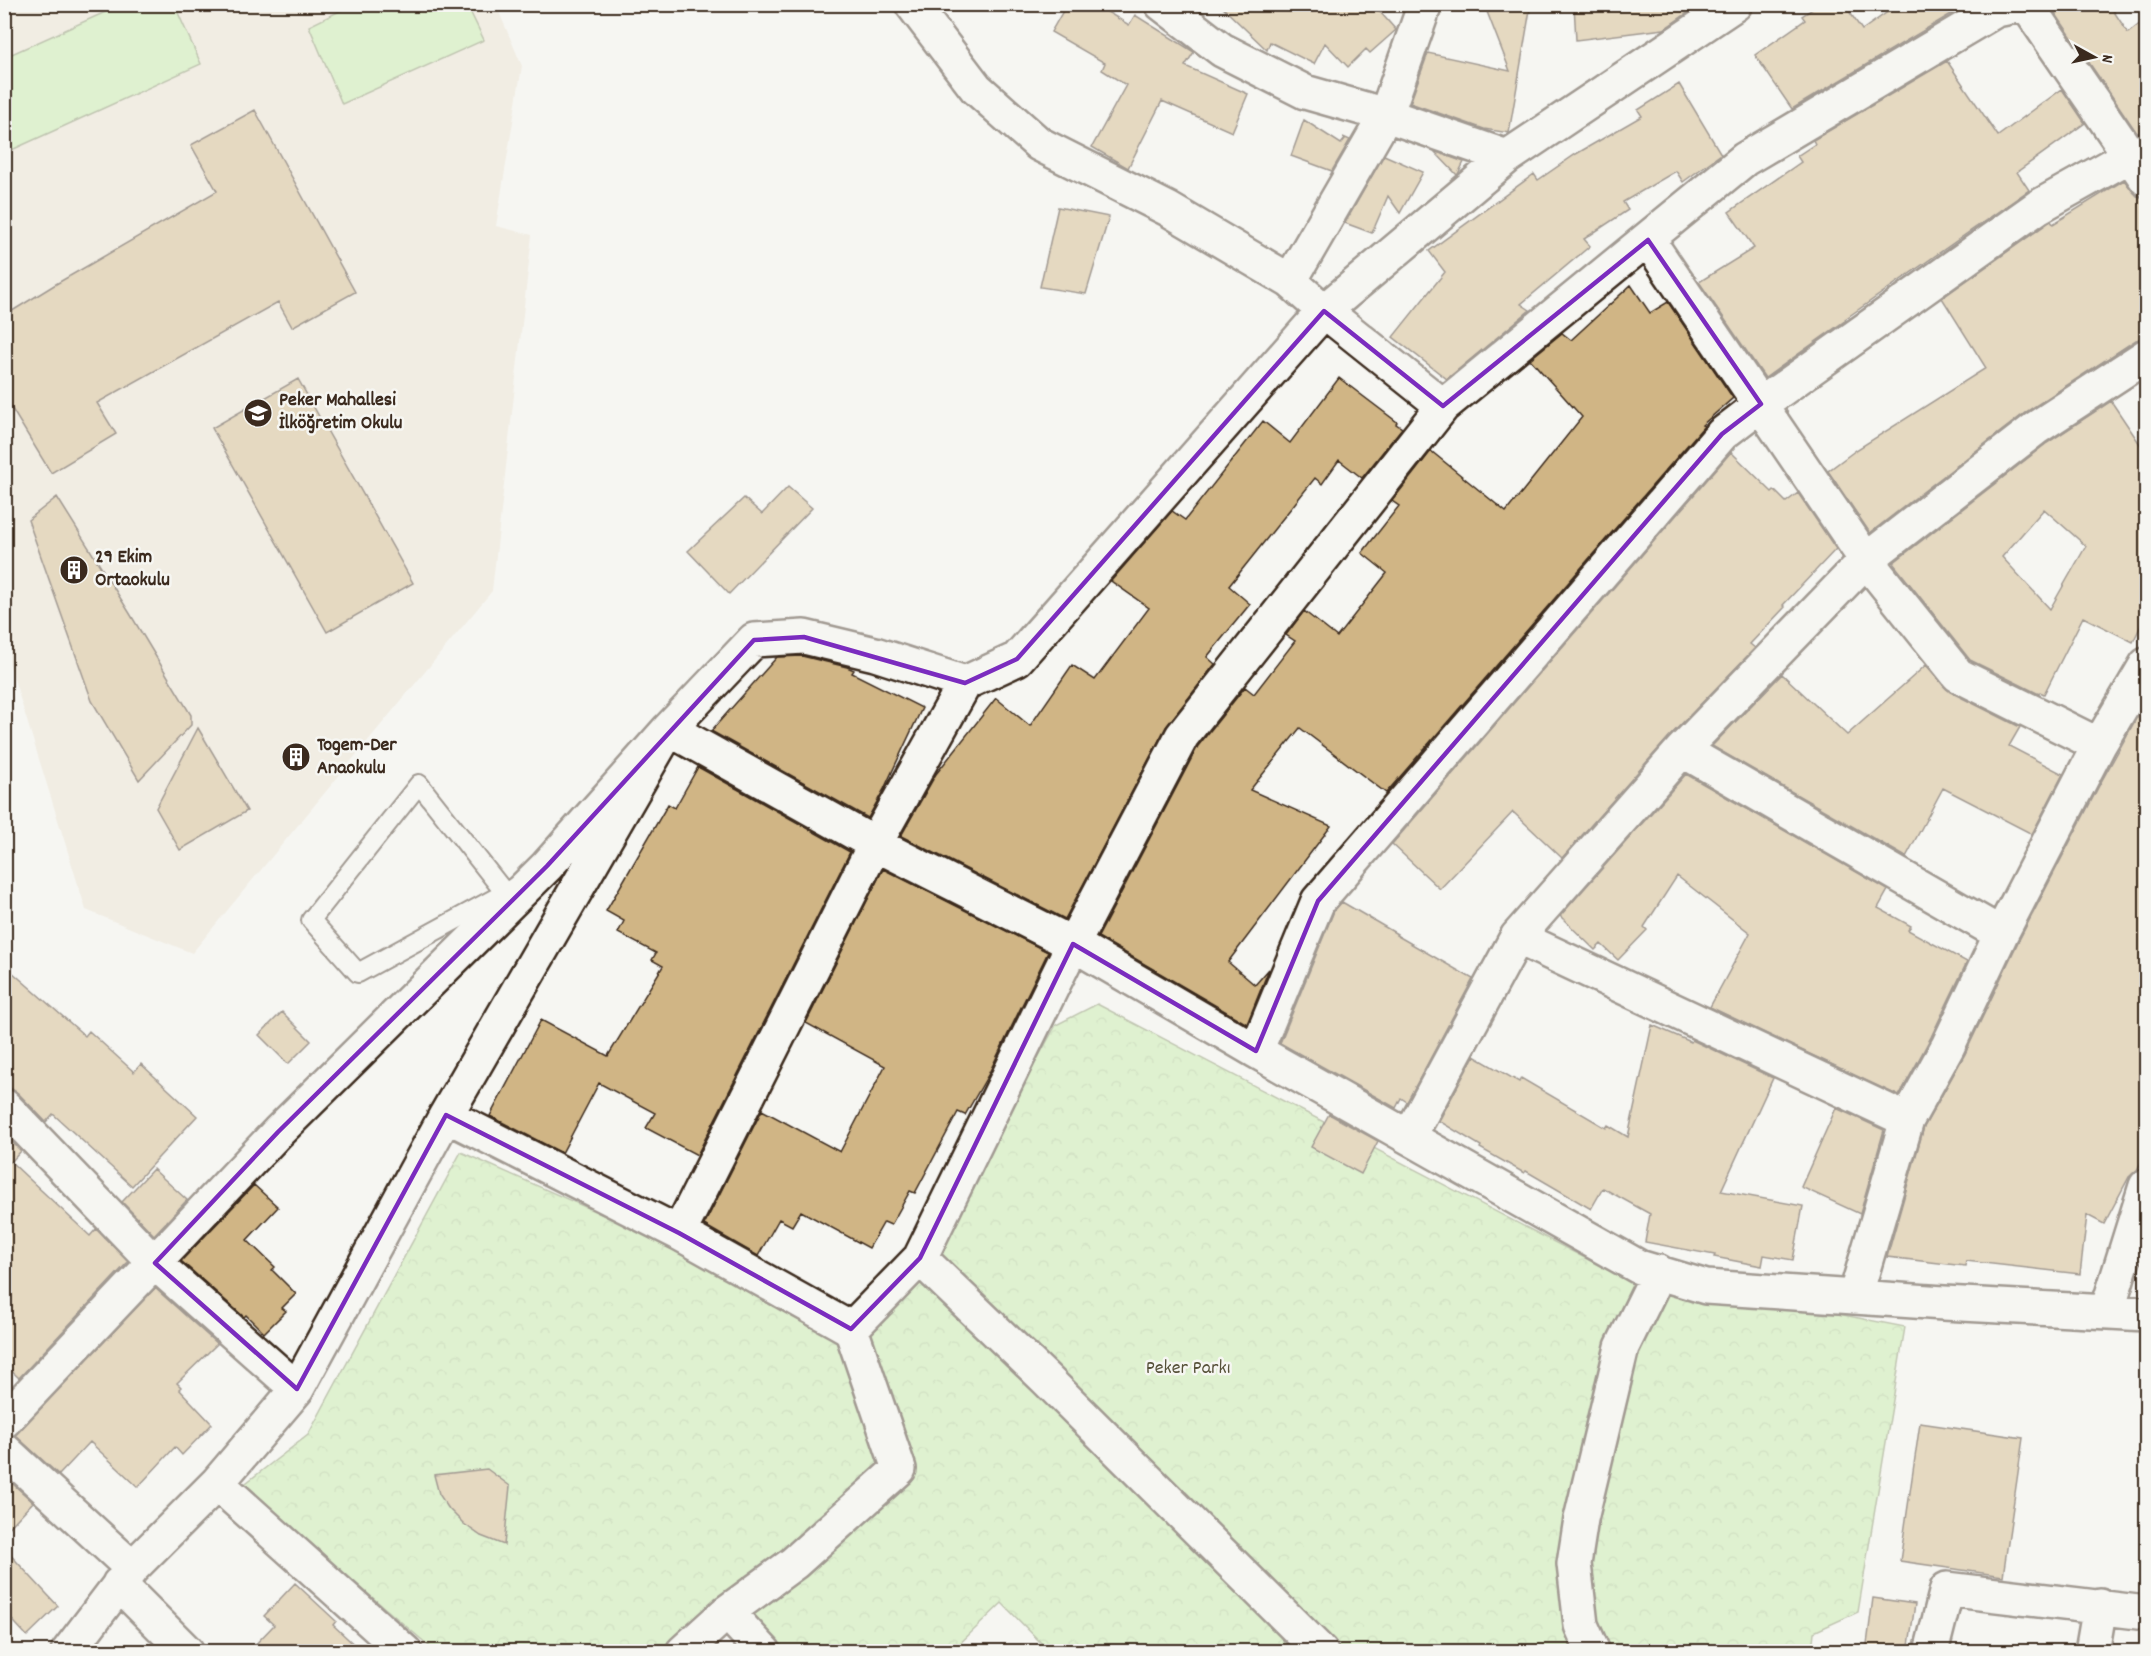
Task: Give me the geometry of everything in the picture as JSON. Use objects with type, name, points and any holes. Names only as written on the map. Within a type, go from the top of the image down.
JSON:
[{"type":"street","points":[[912,4],[976,88],[1039,144],[1168,209],[1290,281],[1443,406]]},
{"type":"street","points":[[1162,4],[1222,50],[1305,92],[1386,115],[1507,157]]},
{"type":"street","points":[[1290,281],[1386,115],[1425,4]]},
{"type":"street","points":[[679,1233],[875,844],[965,683],[1017,659],[1324,311],[1507,157],[1735,4]]},
{"type":"street","points":[[851,1329],[920,1258],[1073,944],[1182,736],[1443,406],[1745,159],[1994,8],[2026,4],[2141,161],[2038,207],[1722,434],[1318,901],[1256,1051]]},
{"type":"street","points":[[1648,240],[1866,560],[1958,675],[2099,745]]},
{"type":"street","points":[[1409,1137],[1517,937],[1682,750],[1866,560],[2036,428],[2146,356]]},
{"type":"street","points":[[4,1421],[278,1132],[547,866],[669,729],[754,640],[804,637],[875,654],[965,683]]},
{"type":"street","points":[[1855,1297],[1907,1120],[1948,1046],[2001,934],[2099,745],[2146,666]]},
{"type":"street","points":[[669,729],[875,844],[1073,944],[1256,1051],[1639,1267],[1706,1287],[2146,1314]]},
{"type":"street","points":[[68,1652],[126,1576],[217,1483],[297,1389],[446,1115],[669,729]]},
{"type":"street","points":[[1682,750],[2001,934]]},
{"type":"street","points":[[1517,937],[1907,1120]]},
{"type":"street","points":[[4,1106],[155,1263],[297,1389]]},
{"type":"street","points":[[446,1115],[679,1233],[851,1329],[899,1469],[794,1563],[727,1612],[683,1652]]},
{"type":"street","points":[[2107,1311],[2146,1186]]},
{"type":"street","points":[[920,1258],[1045,1378],[1321,1652]]},
{"type":"street","points":[[1593,1652],[1581,1625],[1574,1564],[1581,1519],[1622,1347],[1659,1272]]},
{"type":"street","points":[[4,1450],[126,1576],[187,1652]]},
{"type":"street","points":[[217,1483],[405,1652]]},
{"type":"street","points":[[1931,1652],[1947,1589],[2146,1613]]},
{"type":"street","points":[[2092,1652],[2100,1606]]},
{"type":"street","points":[[727,1612],[764,1652]]},
{"type":"lane","points":[[505,893],[419,784],[311,920],[358,973],[505,893],[547,866]]},
{"type":"highlighted area","points":[[1648,240],[1761,404],[1722,434],[1318,901],[1256,1051],[1073,944],[920,1258],[851,1329],[679,1233],[446,1115],[297,1389],[155,1263],[278,1132],[547,866],[754,640],[804,637],[965,683],[1017,659],[1324,311],[1443,406]]},
{"type":"shaded area","name":"Peker Mahallesi İlköğretim Okulu","points":[[4,5],[496,5],[522,66],[496,226],[532,235],[492,591],[192,953],[86,910],[5,650]]},
{"type":"green space","points":[[174,4],[201,64],[5,153],[5,57],[121,5]]},
{"type":"green space","points":[[354,4],[467,5],[484,40],[342,104],[309,26]]},
{"type":"green space","name":"Peker Parkı","points":[[1097,1004],[1606,1269],[1905,1327],[1858,1612],[1814,1632],[1812,1651],[1049,1651],[1002,1603],[952,1651],[779,1651],[742,1611],[684,1651],[435,1651],[242,1486],[308,1435],[461,1152],[863,1330],[919,1273],[1056,1025]]},
{"type":"building","points":[[1067,4],[1094,4],[1129,25],[1135,15],[1194,52],[1185,66],[1248,94],[1232,132],[1162,101],[1128,168],[1092,147],[1126,85],[1102,70],[1105,63],[1051,32]]},
{"type":"building","points":[[1219,4],[1373,4],[1396,30],[1370,53],[1366,49],[1348,67],[1325,43],[1314,64],[1270,42],[1267,50]]},
{"type":"building","points":[[1484,4],[1531,4],[1509,133],[1484,129],[1410,103],[1428,53],[1510,71]]},
{"type":"building","points":[[1820,4],[1844,4],[1862,30],[1899,4],[1968,4],[1792,109],[1755,55],[1805,20],[1802,16]]},
{"type":"building","points":[[2049,4],[2109,4],[2128,33],[2146,19],[2146,132],[2137,133]]},
{"type":"building","points":[[1574,5],[1699,5],[1664,29],[1576,40]]},
{"type":"building","points":[[1947,61],[1998,136],[2062,89],[2085,123],[2017,172],[2029,190],[1765,378],[1699,282],[1754,248],[1729,212],[1801,162],[1797,156],[1815,144],[1813,140]]},
{"type":"building","points":[[1679,84],[1721,154],[1683,182],[1676,171],[1623,202],[1628,210],[1584,239],[1590,246],[1521,304],[1530,310],[1447,379],[1393,337],[1445,272],[1429,251],[1534,174],[1538,180],[1576,154],[1642,116],[1638,110]]},
{"type":"building","points":[[255,110],[355,292],[292,327],[278,302],[97,403],[116,434],[51,473],[4,396],[4,316],[217,191],[191,145]]},
{"type":"building","points":[[1304,120],[1341,144],[1345,139],[1343,137],[1350,140],[1332,171],[1291,156]]},
{"type":"building","points":[[1434,151],[1464,162],[1457,175]]},
{"type":"building","points":[[1384,155],[1423,172],[1400,213],[1388,196],[1372,233],[1345,223]]},
{"type":"building","points":[[2124,180],[2137,196],[2146,198],[2146,338],[2136,340],[2026,412],[1870,533],[1828,471],[1856,450],[1986,368],[1942,298],[2051,221],[2053,224]]},
{"type":"building","points":[[1058,207],[1109,217],[1086,294],[1040,287]]},
{"type":"building","points":[[1631,285],[1650,313],[1668,302],[1733,398],[1702,425],[1704,426],[1386,793],[1300,728],[1250,790],[1331,826],[1228,962],[1255,985],[1269,969],[1247,1024],[1098,937],[1198,746],[1245,687],[1254,694],[1295,641],[1286,635],[1304,611],[1337,637],[1387,573],[1362,553],[1399,506],[1392,501],[1431,451],[1506,512],[1582,417],[1530,359],[1562,333],[1571,340]]},
{"type":"building","points":[[1339,378],[1402,428],[1362,478],[1339,460],[1322,484],[1315,478],[1229,586],[1250,604],[1207,657],[1215,664],[1166,727],[1065,919],[901,836],[936,774],[996,698],[1030,726],[1072,665],[1095,680],[1149,608],[1111,581],[1172,511],[1185,520],[1263,421],[1290,443]]},
{"type":"building","points":[[298,379],[413,583],[327,632],[212,428]]},
{"type":"building","points":[[2111,401],[2146,453],[2146,615],[2133,642],[2083,617],[2044,694],[2040,692],[2039,694],[1970,660],[1893,563],[2047,443]],"holes":[[[2044,509],[2086,546],[2050,609],[2002,557]]]},
{"type":"building","points":[[1731,452],[1772,492],[1774,490],[1786,502],[1798,493],[1836,549],[1750,644],[1755,648],[1668,738],[1562,858],[1513,812],[1440,889],[1392,844]]},
{"type":"building","points":[[788,487],[812,508],[729,594],[688,551],[744,498],[762,514]]},
{"type":"building","points":[[57,497],[191,715],[191,725],[139,780],[92,701],[28,520]]},
{"type":"building","points":[[802,656],[854,670],[852,673],[922,708],[868,818],[711,731],[777,657]]},
{"type":"building","points":[[1926,665],[1950,692],[2020,727],[2009,746],[2063,774],[2032,834],[1943,788],[1906,857],[1712,746],[1782,674],[1847,735]]},
{"type":"building","points":[[2146,701],[2146,1153],[2137,1170],[2129,1177],[2104,1224],[2087,1215],[2080,1274],[1966,1261],[1965,1266],[1887,1257],[1924,1127],[1965,1054],[2018,942]]},
{"type":"building","points":[[198,728],[247,811],[180,850],[156,808]]},
{"type":"building","points":[[698,767],[850,852],[697,1155],[646,1128],[655,1113],[599,1083],[562,1153],[490,1116],[541,1020],[608,1056],[663,966],[652,960],[656,953],[618,933],[624,921],[606,911],[668,804],[675,808]]},
{"type":"building","points":[[1686,774],[1888,890],[1878,908],[1911,926],[1908,930],[1967,962],[1931,1037],[1899,1096],[1710,1007],[1750,933],[1677,876],[1644,927],[1647,930],[1618,960],[1601,944],[1595,950],[1560,916]]},
{"type":"building","points":[[883,869],[1048,952],[988,1075],[965,1115],[958,1112],[915,1193],[910,1191],[891,1225],[884,1222],[869,1248],[801,1211],[792,1226],[779,1219],[758,1256],[704,1225],[762,1110],[840,1152],[885,1066],[806,1023]]},
{"type":"building","points":[[1342,902],[1473,979],[1407,1102],[1401,1098],[1396,1108],[1280,1043],[1334,911]]},
{"type":"building","points":[[4,965],[85,1036],[89,1031],[134,1072],[141,1064],[197,1116],[132,1186],[53,1114],[46,1122],[18,1093],[10,1088],[4,1088]]},
{"type":"building","points":[[282,1012],[311,1041],[288,1064],[259,1035]]},
{"type":"building","points":[[1652,1025],[1691,1042],[1692,1040],[1773,1078],[1721,1191],[1803,1206],[1793,1260],[1764,1255],[1762,1266],[1645,1242],[1650,1214],[1603,1188],[1591,1209],[1526,1171],[1524,1173],[1480,1148],[1481,1146],[1439,1121],[1474,1056],[1519,1082],[1521,1078],[1606,1128],[1608,1125],[1628,1137]]},
{"type":"building","points":[[1836,1108],[1884,1130],[1860,1214],[1801,1187]]},
{"type":"building","points":[[1329,1114],[1378,1141],[1361,1174],[1311,1147]]},
{"type":"building","points":[[4,1134],[21,1151],[11,1162],[90,1236],[96,1229],[128,1262],[19,1378],[4,1364]]},
{"type":"building","points":[[153,1169],[187,1200],[154,1235],[122,1202]]},
{"type":"building","points":[[254,1185],[278,1207],[247,1240],[275,1267],[272,1270],[296,1294],[282,1308],[286,1311],[264,1333],[246,1315],[244,1317],[181,1261]]},
{"type":"building","points":[[155,1288],[217,1344],[177,1383],[181,1387],[179,1389],[212,1424],[182,1455],[175,1447],[138,1487],[90,1442],[59,1475],[15,1435]]},
{"type":"building","points":[[1920,1423],[2023,1438],[2003,1576],[1900,1561]]},
{"type":"building","points":[[487,1469],[510,1486],[504,1545],[481,1536],[449,1509],[439,1494],[434,1475]]},
{"type":"building","points":[[4,1476],[33,1502],[4,1533]]},
{"type":"building","points":[[4,1548],[58,1606],[27,1636],[4,1611]]},
{"type":"building","points":[[295,1583],[336,1621],[333,1625],[362,1652],[248,1652],[274,1625],[264,1616]]},
{"type":"building","points":[[1873,1598],[1915,1604],[1908,1652],[1866,1652]]},
{"type":"place","name":"Peker Mahallesi İlköğretim Okulu","points":[[258,413]]},
{"type":"place","name":"29 Ekim Ortaokulu","points":[[74,570]]},
{"type":"place","name":"Togem-Der Anaokulu","points":[[296,757]]}]
